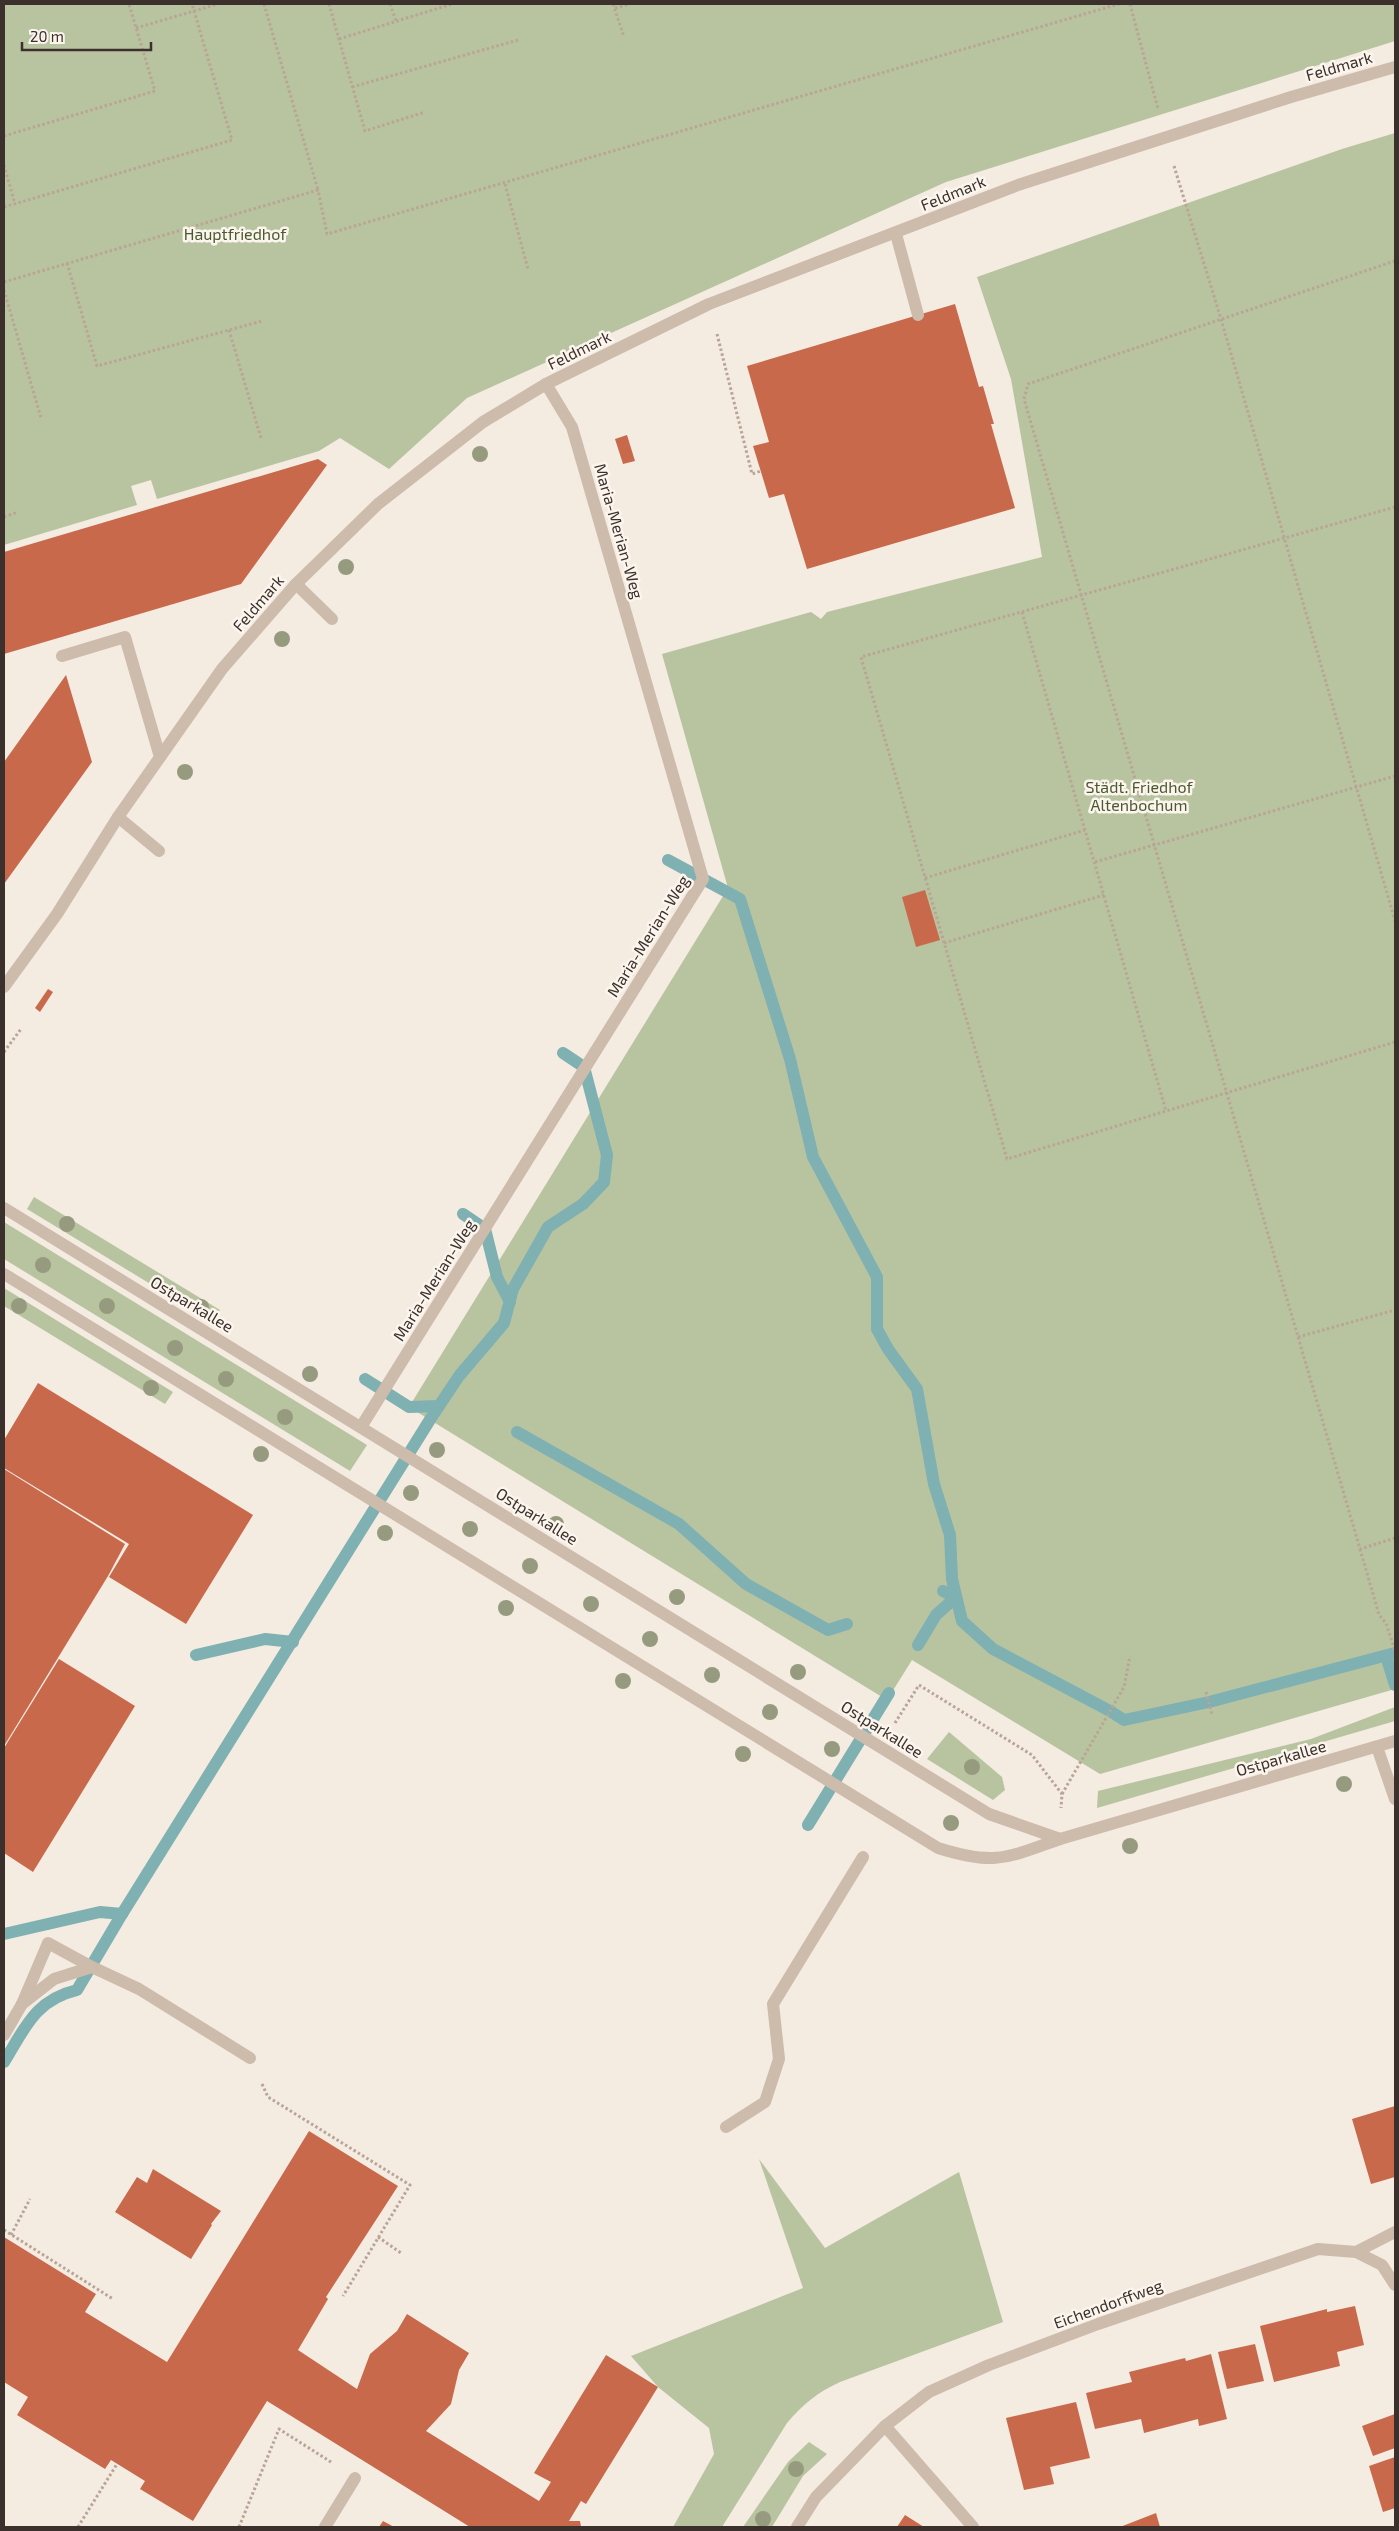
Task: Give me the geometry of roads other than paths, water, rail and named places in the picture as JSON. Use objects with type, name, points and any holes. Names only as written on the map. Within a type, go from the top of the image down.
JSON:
[{"type":"street","name":"Feldmark","points":[[4,987],[57,914],[118,817],[222,670],[296,584],[378,504],[483,422],[546,384],[709,304],[896,234],[1018,184],[1165,139],[1291,97],[1395,67]]},
{"type":"street","points":[[896,234],[918,315]]},
{"type":"street","name":"Maria-Merian-Weg","points":[[361,1427],[703,879],[572,427],[546,384]]},
{"type":"street","points":[[296,584],[332,620]]},
{"type":"street","points":[[62,656],[124,637],[160,757]]},
{"type":"street","points":[[118,817],[159,851]]},
{"type":"street","name":"Ostparkallee","points":[[4,1208],[989,1814],[1060,1839]]},
{"type":"street","name":"Ostparkallee","points":[[4,1274],[938,1848],[970,1858],[991,1859],[1010,1856],[1060,1839],[1395,1741]]},
{"type":"street","points":[[1376,1746],[1395,1799]]},
{"type":"street","points":[[726,2127],[765,2102],[779,2059],[773,2004],[863,1856]]},
{"type":"street","points":[[4,2035],[22,2004],[48,1943],[92,1967],[139,1989],[250,2058]]},
{"type":"street","points":[[22,2004],[54,1979],[92,1967]]},
{"type":"street","points":[[1356,2252],[1395,2232]]},
{"type":"street","name":"Eichendorffweg","points":[[797,2527],[816,2497],[885,2426],[929,2392],[988,2365],[1098,2324],[1318,2249],[1356,2252],[1382,2265],[1395,2285]]},
{"type":"street","points":[[885,2426],[973,2527]]},
{"type":"street","points":[[325,2527],[355,2478]]},
{"type":"waterway","points":[[668,860],[740,899],[790,1059],[813,1157],[877,1277],[877,1329],[888,1349],[917,1389],[934,1484],[950,1535],[952,1579],[962,1621],[993,1649],[1124,1720],[1209,1702],[1395,1653]]},
{"type":"waterway","points":[[4,2062],[25,2027],[41,2008],[51,2001],[77,1990],[122,1914],[431,1418],[459,1376],[504,1323],[513,1289],[548,1227],[583,1204],[604,1182],[607,1155],[584,1067],[563,1053]]},
{"type":"waterway","points":[[463,1214],[485,1229],[497,1277],[510,1302]]},
{"type":"waterway","points":[[365,1379],[409,1407],[439,1406]]},
{"type":"waterway","points":[[517,1432],[679,1524],[746,1584],[828,1630],[847,1624]]},
{"type":"waterway","points":[[943,1591],[956,1597]]},
{"type":"waterway","points":[[918,1645],[936,1615],[956,1597]]},
{"type":"waterway","points":[[196,1655],[265,1639],[293,1642]]},
{"type":"waterway","points":[[1386,1656],[1395,1685]]},
{"type":"waterway","points":[[808,1825],[889,1693]]},
{"type":"waterway","points":[[4,1934],[100,1912],[122,1914]]},
{"type":"park label","name":"Hauptfriedhof","points":[[235,234]]},
{"type":"park label","name":"Städt. Friedhof Altenbochum","points":[[1139,796]]}]
